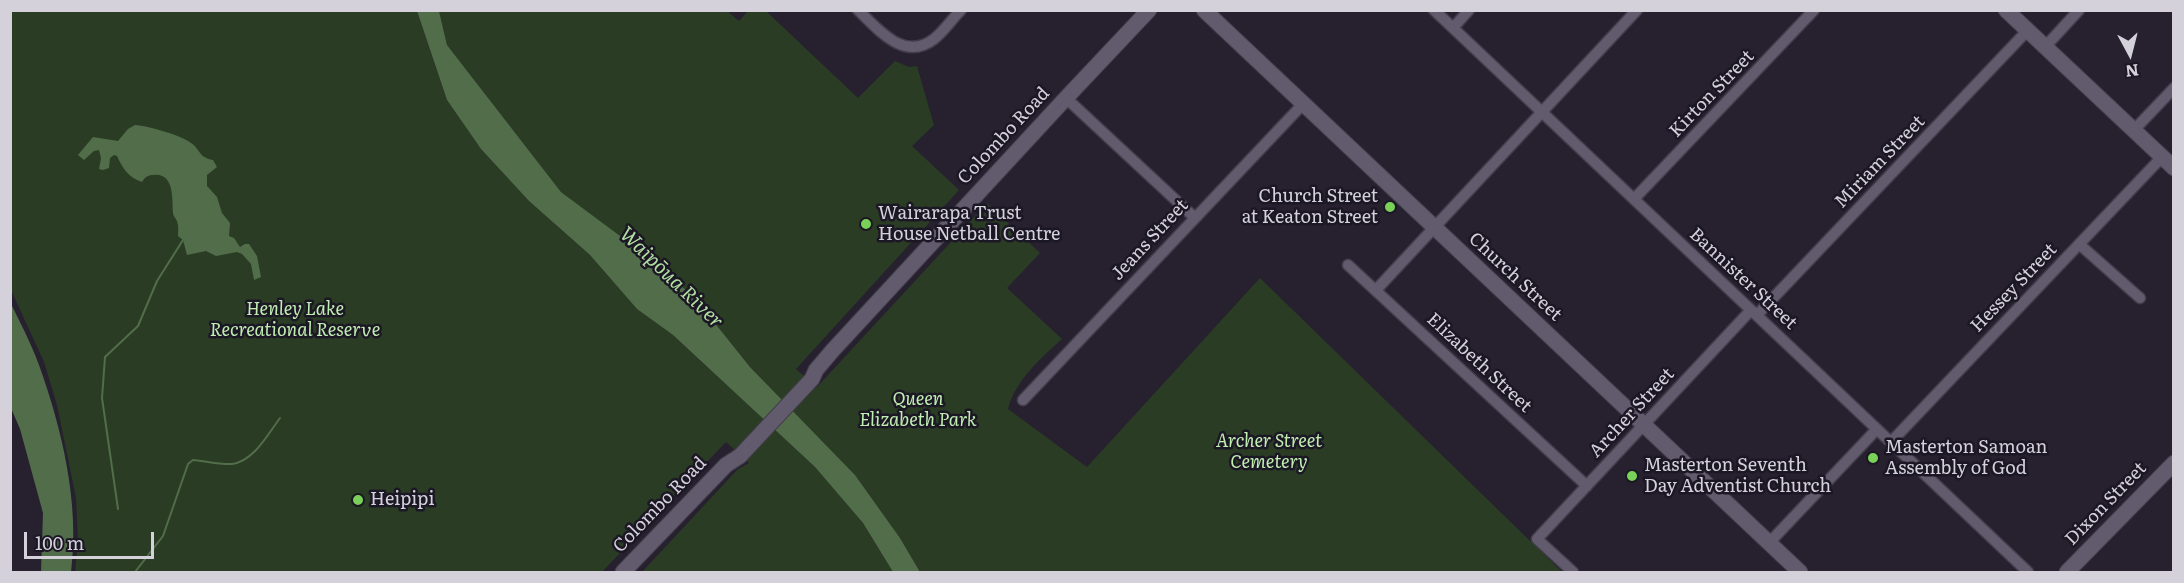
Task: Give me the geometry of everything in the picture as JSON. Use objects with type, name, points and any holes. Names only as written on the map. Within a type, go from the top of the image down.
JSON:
[{"type":"street","points":[[858,10],[889,40],[906,47],[921,46],[934,39],[961,10]]},
{"type":"street","name":"Colombo Road","points":[[623,573],[812,374],[1149,10]]},
{"type":"street","name":"Church Street","points":[[1204,10],[1800,573]]},
{"type":"street","name":"Bannister Street","points":[[1434,10],[2028,573]]},
{"type":"street","points":[[1453,28],[1469,10]]},
{"type":"street","points":[[1376,290],[1637,10]]},
{"type":"street","name":"Kirton Street","points":[[1634,199],[1814,10]]},
{"type":"street","points":[[2006,10],[2168,163]]},
{"type":"street","points":[[2045,47],[2079,10]]},
{"type":"street","name":"Miriam Street","points":[[1754,313],[2027,31]]},
{"type":"street","points":[[2133,130],[2174,88]]},
{"type":"street","points":[[1066,98],[1194,217]]},
{"type":"street","name":"Jeans Street","points":[[1023,400],[1303,104]]},
{"type":"street","name":"Hessey Street","points":[[1891,442],[2079,244],[2168,163]]},
{"type":"street","points":[[2079,244],[2140,298]]},
{"type":"street","name":"Elizabeth Street","points":[[1348,265],[1587,486]]},
{"type":"street","name":"Archer Street","points":[[1573,573],[1537,539],[1643,425],[1754,313]]},
{"type":"street","points":[[1769,543],[1877,429]]},
{"type":"street","name":"Dixon Street","points":[[2067,573],[2174,463]]},
{"type":"green space","points":[[726,10],[739,21],[748,11],[766,11],[858,98],[895,61],[909,67],[917,66],[934,125],[912,146],[959,190],[796,369],[817,387],[987,203],[1040,253],[1007,288],[1062,339],[1038,362],[1016,389],[1008,409],[1087,467],[1260,278],[1562,572],[920,572],[900,538],[855,475],[750,367],[694,297],[643,253],[561,192],[447,45],[439,11]]},
{"type":"green space","name":"Henley Lake Recreational Reserve","points":[[11,11],[417,11],[447,100],[481,149],[529,201],[590,255],[637,309],[673,335],[815,467],[863,523],[893,572],[642,572],[738,469],[749,463],[726,442],[602,572],[75,572],[78,541],[76,498],[57,405],[44,362],[11,290]]},
{"type":"water","name":"Waipōua River","points":[[417,11],[439,11],[447,45],[561,192],[643,253],[694,297],[750,367],[855,475],[900,538],[920,572],[893,572],[863,523],[815,467],[673,335],[637,309],[590,255],[529,201],[481,149],[447,100]]},
{"type":"water","points":[[135,125],[180,137],[191,143],[202,155],[213,160],[217,167],[207,175],[207,186],[217,197],[222,213],[230,223],[229,236],[234,238],[240,247],[249,244],[257,256],[261,277],[254,280],[251,264],[237,252],[216,256],[206,251],[187,255],[183,240],[178,236],[171,188],[165,178],[160,175],[151,175],[142,182],[137,180],[127,172],[114,155],[110,158],[109,168],[99,169],[101,158],[99,150],[94,151],[84,160],[78,155],[93,137],[118,141],[128,129]]},
{"type":"water","points":[[10,302],[39,365],[62,441],[73,520],[71,572],[41,572],[43,513],[20,429],[11,408]]},
{"type":"waterway","points":[[118,509],[102,398],[105,357],[138,326],[157,281],[183,240]]},
{"type":"waterway","points":[[135,572],[163,536],[188,464],[193,460],[227,464],[240,462],[260,446],[280,418]]},
{"type":"place","name":"Church Street at Keaton Street","points":[[1390,207]]},
{"type":"place","name":"Wairarapa Trust House Netball Centre","points":[[866,224]]},
{"type":"place","name":"Masterton Samoan Assembly of God","points":[[1873,458]]},
{"type":"place","name":"Masterton Seventh Day Adventist Church","points":[[1632,476]]},
{"type":"place","name":"Heipipi","points":[[358,500]]},
{"type":"park label","name":"Queen Elizabeth Park","points":[[918,410]]},
{"type":"park label","name":"Archer Street Cemetery","points":[[1269,452]]}]
